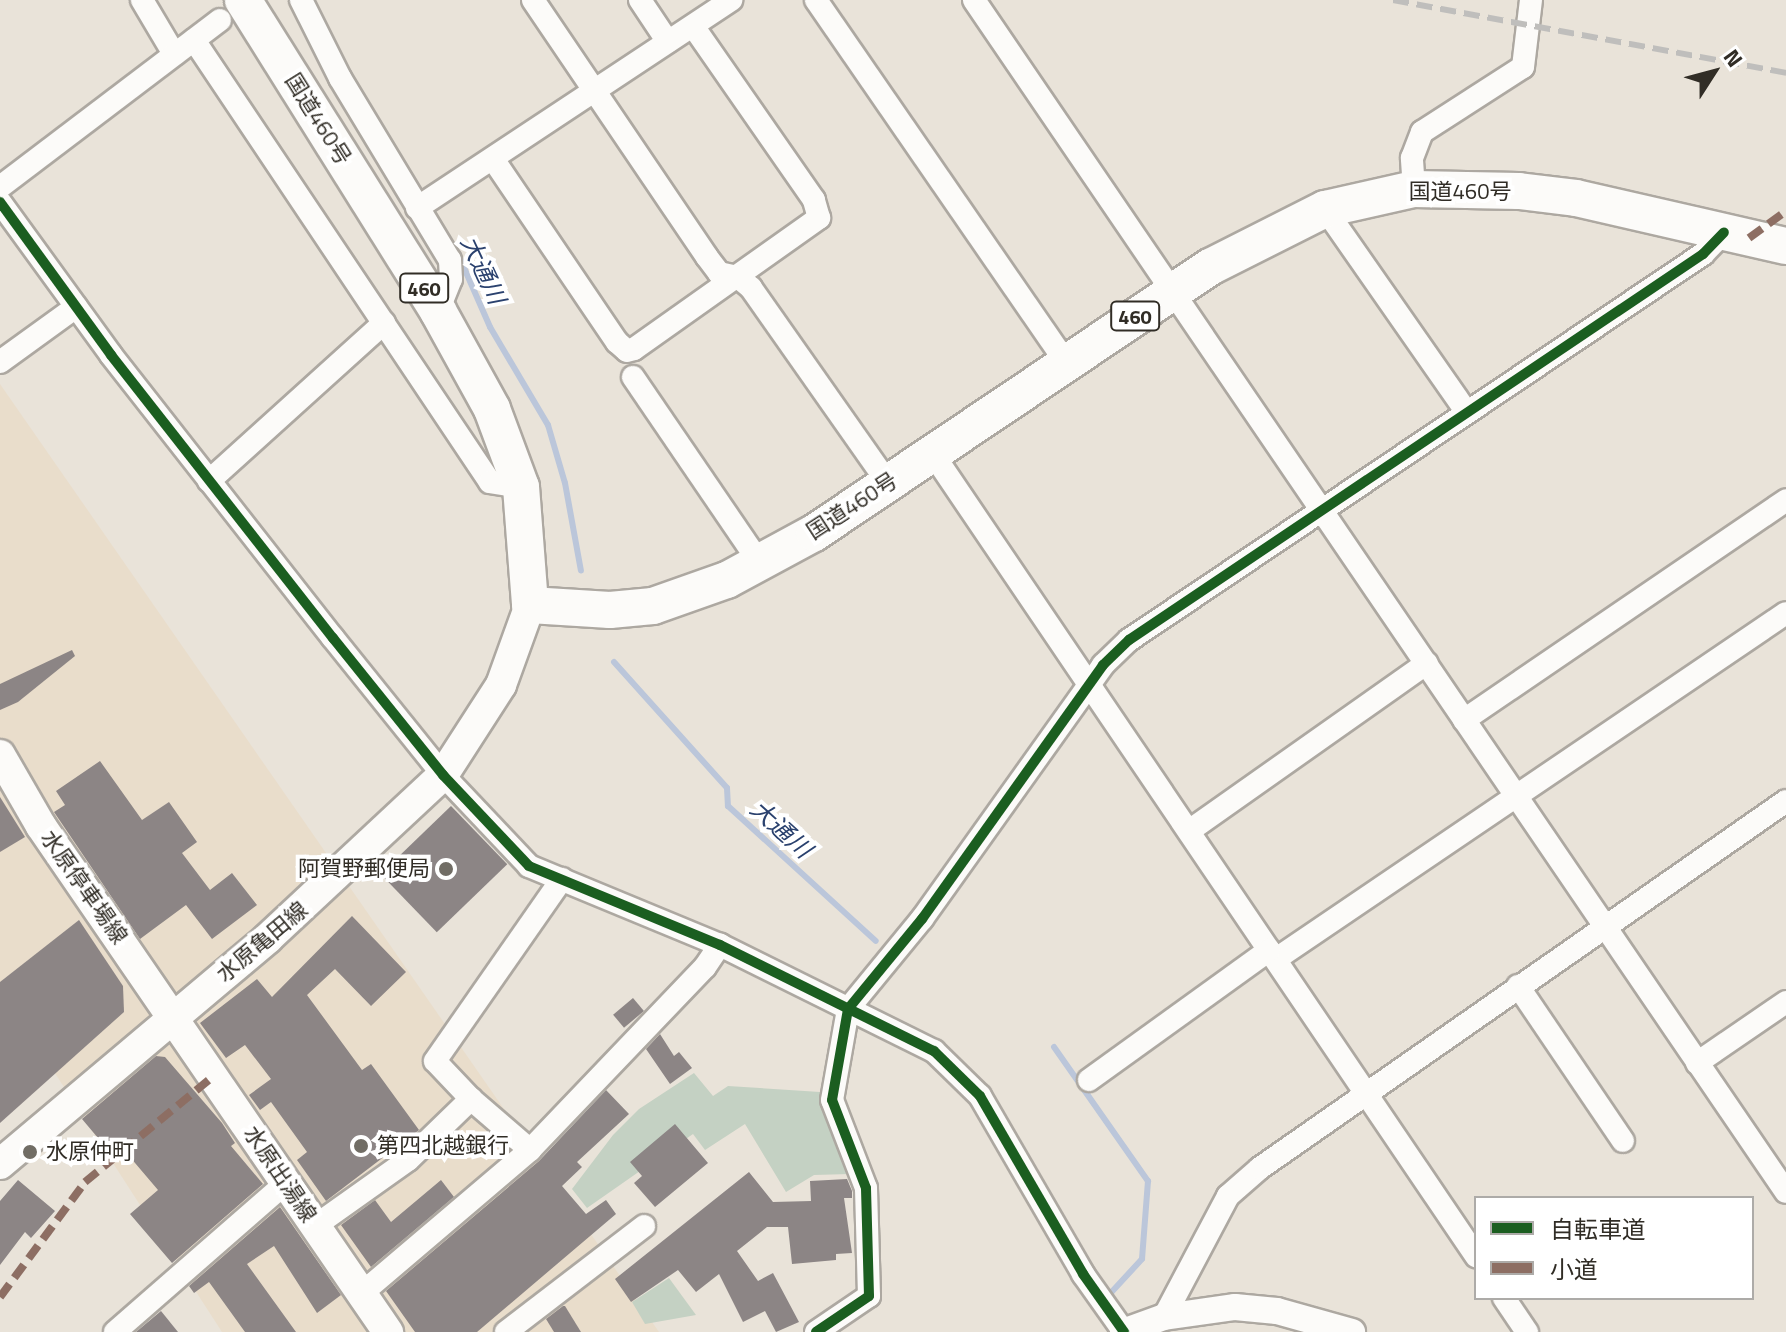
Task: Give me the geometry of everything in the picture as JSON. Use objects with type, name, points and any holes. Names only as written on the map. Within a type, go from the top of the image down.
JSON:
[{"type":"highway","name":"国道460号","points":[[232,10],[438,311],[492,409],[521,487],[530,605],[610,610],[653,606],[691,596],[760,563],[933,454],[1169,293],[1256,240],[1325,209],[1414,189],[1474,188],[1576,198],[1786,246]]},
{"type":"main road","name":"水原亀田線","points":[[0,1164],[356,861],[443,775],[501,685],[530,605]]},
{"type":"main road","name":"水原停車場線","points":[[0,755],[41,826],[174,1014]]},
{"type":"main road","name":"水原出湯線","points":[[174,1014],[388,1332]]},
{"type":"street","points":[[142,0],[174,54]]},
{"type":"street","points":[[301,0],[340,78],[450,260],[451,279],[438,311]]},
{"type":"street","points":[[533,0],[707,257],[719,273],[738,277],[751,288],[888,483]]},
{"type":"street","points":[[640,0],[668,42]]},
{"type":"street","points":[[417,208],[731,0]]},
{"type":"street","points":[[816,0],[1066,363]]},
{"type":"street","points":[[974,0],[1169,293],[1427,663],[1602,928],[1786,1192]]},
{"type":"street","points":[[1414,189],[1412,158],[1422,132],[1523,67],[1531,0]]},
{"type":"street","points":[[0,187],[232,10]]},
{"type":"street","points":[[493,159],[627,351],[812,226],[819,210],[693,26]]},
{"type":"street","points":[[194,40],[490,482],[521,487]]},
{"type":"street","points":[[0,202],[209,481],[443,775],[529,866],[720,945],[934,1051],[980,1096],[1083,1274],[1124,1332],[1164,1317],[1235,1307],[1277,1311],[1352,1332]]},
{"type":"street","points":[[1325,209],[1465,410]]},
{"type":"street","points":[[816,1332],[869,1296],[866,1188],[832,1100],[848,1009],[922,919],[1092,688],[1103,665],[1129,640],[1319,509],[1703,254],[1724,232]]},
{"type":"street","points":[[0,362],[76,307]]},
{"type":"street","points":[[209,481],[384,323]]},
{"type":"street","points":[[633,377],[760,563]]},
{"type":"street","points":[[933,454],[1474,1253]]},
{"type":"street","points":[[1464,720],[1786,500]]},
{"type":"street","points":[[1089,1080],[1272,954],[1786,613]]},
{"type":"street","points":[[1189,831],[1427,663]]},
{"type":"street","points":[[1164,1317],[1228,1196],[1365,1091],[1786,801]]},
{"type":"street","points":[[530,1150],[471,1099],[435,1061],[562,879]]},
{"type":"street","points":[[362,1293],[530,1150],[705,967],[720,945]]},
{"type":"street","points":[[1518,986],[1623,1141]]},
{"type":"street","points":[[1697,1063],[1786,1002]]},
{"type":"street","points":[[315,1226],[408,1160],[471,1099]]},
{"type":"street","points":[[115,1332],[286,1183]]},
{"type":"street","points":[[506,1332],[644,1226]]},
{"type":"street","points":[[1505,1300],[1527,1332]]},
{"type":"shaded area","points":[[0,384],[659,1332],[222,1332],[0,988]]},
{"type":"green space","points":[[694,1073],[713,1096],[728,1086],[820,1092],[850,1174],[814,1175],[786,1192],[745,1124],[705,1150],[693,1134],[587,1208],[572,1189],[613,1135],[639,1109]]},
{"type":"green space","points":[[669,1278],[696,1315],[645,1324],[632,1302]]},
{"type":"building","points":[[72,650],[75,656],[18,702],[0,710],[0,684]]},
{"type":"building","points":[[100,761],[142,820],[169,802],[197,842],[182,853],[210,890],[232,873],[257,905],[212,939],[186,905],[140,939],[54,812],[65,805],[56,791]]},
{"type":"building","points":[[0,797],[25,837],[0,852]]},
{"type":"building","points":[[451,806],[507,864],[437,932],[381,874]]},
{"type":"building","points":[[352,916],[406,972],[371,1006],[335,969],[307,995],[362,1070],[371,1064],[419,1130],[326,1201],[297,1160],[307,1152],[271,1102],[260,1110],[249,1095],[271,1079],[245,1045],[226,1058],[200,1023],[257,979],[272,997]]},
{"type":"building","points":[[79,920],[123,986],[124,1012],[0,1123],[0,982]]},
{"type":"building","points":[[633,998],[644,1011],[624,1028],[613,1015]]},
{"type":"building","points":[[660,1034],[674,1056],[679,1052],[692,1068],[670,1084],[646,1049]]},
{"type":"building","points":[[156,1056],[165,1057],[222,1123],[235,1143],[231,1146],[263,1184],[172,1263],[130,1214],[158,1190],[118,1143],[109,1151],[82,1119]]},
{"type":"building","points":[[606,1090],[629,1114],[577,1162],[582,1167],[562,1186],[586,1214],[606,1200],[616,1214],[477,1332],[415,1332],[386,1291],[539,1161]]},
{"type":"building","points":[[675,1124],[708,1163],[655,1207],[634,1183],[642,1176],[630,1162]]},
{"type":"building","points":[[749,1172],[773,1202],[811,1201],[810,1181],[847,1179],[852,1191],[852,1198],[844,1198],[852,1253],[836,1254],[836,1260],[792,1264],[788,1227],[767,1227],[737,1251],[758,1281],[773,1273],[799,1322],[776,1332],[765,1311],[743,1322],[719,1274],[696,1292],[678,1270],[631,1302],[615,1279]]},
{"type":"building","points":[[18,1180],[55,1211],[31,1238],[25,1232],[0,1265],[0,1201]]},
{"type":"building","points":[[441,1180],[454,1197],[371,1267],[341,1225],[375,1200],[391,1222]]},
{"type":"building","points":[[280,1207],[341,1295],[317,1313],[274,1246],[247,1264],[296,1332],[245,1332],[209,1282],[194,1293],[189,1286]]},
{"type":"building","points":[[563,1306],[581,1332],[554,1332],[546,1319]]},
{"type":"building","points":[[161,1311],[178,1332],[136,1332]]},
{"type":"waterway","name":"大通川","points":[[458,254],[490,327],[548,425],[565,483],[581,571]]},
{"type":"waterway","name":"大通川","points":[[614,662],[727,788],[728,806],[876,941]]},
{"type":"waterway","name":"大通川","points":[[1054,1047],[1148,1181],[1142,1259],[1108,1296]]},
{"type":"railway","points":[[1393,0],[1786,73]]},
{"type":"marked path","points":[[1749,238],[1786,211]]},
{"type":"marked path","points":[[0,1297],[85,1182],[215,1075]]},
{"type":"cycle path","points":[[0,202],[111,355],[333,638],[443,775],[529,866],[720,945],[934,1051],[980,1096],[1083,1274],[1124,1332]]},
{"type":"cycle path","points":[[816,1332],[869,1296],[866,1188],[832,1100],[848,1009],[922,919],[1103,665],[1129,640],[1703,254],[1724,232]]},
{"type":"place","name":"阿賀野郵便局","points":[[446,869]]},
{"type":"place","name":"第四北越銀行","points":[[361,1146]]},
{"type":"place","name":"水原仲町","points":[[30,1152]]}]
